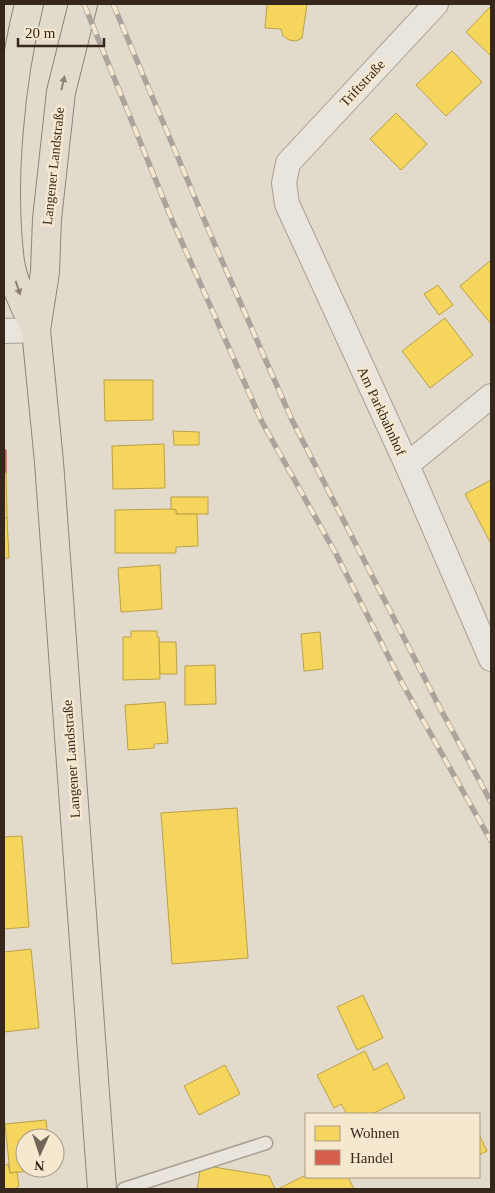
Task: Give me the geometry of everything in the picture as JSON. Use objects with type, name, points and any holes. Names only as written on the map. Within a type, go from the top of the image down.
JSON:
[{"type":"main road","name":"Langener Landstraße","points":[[29,4],[13,78],[4,171],[5,226],[10,263],[22,300],[36,330]]},
{"type":"main road","name":"Langener Landstraße","points":[[83,4],[61,92],[47,218],[45,272],[36,330],[49,471],[102,1189]]},
{"type":"street","name":"Triftstraße","points":[[288,162],[436,4]]},
{"type":"street","name":"Am Parkbahnhof","points":[[288,162],[284,183],[286,204],[407,465],[491,659]]},
{"type":"street","points":[[4,332],[36,330]]},
{"type":"street","points":[[407,465],[491,396]]},
{"type":"lane","points":[[124,1189],[266,1143]]},
{"type":"building: Wohnen","points":[[267,4],[307,4],[302,38],[296,41],[289,40],[283,36],[281,29],[265,28]]},
{"type":"building: Wohnen","points":[[491,6],[491,56],[466,32]]},
{"type":"building: Wohnen","points":[[452,51],[482,82],[446,116],[416,85]]},
{"type":"building: Wohnen","points":[[396,113],[427,144],[401,170],[370,139]]},
{"type":"building: Wohnen","points":[[491,260],[491,324],[460,286]]},
{"type":"building: Wohnen","points":[[438,285],[453,305],[439,315],[424,294]]},
{"type":"building: Wohnen","points":[[445,318],[473,355],[430,388],[402,351]]},
{"type":"building: Wohnen","points":[[104,380],[153,380],[153,420],[105,421]]},
{"type":"building: Wohnen","points":[[173,431],[199,432],[199,445],[174,445]]},
{"type":"building: Wohnen","points":[[164,444],[165,488],[113,489],[112,446]]},
{"type":"building: Wohnen","points":[[4,472],[6,472],[7,518],[4,518]]},
{"type":"building: Wohnen","points":[[491,480],[491,544],[465,494]]},
{"type":"building: Wohnen","points":[[171,497],[208,497],[208,514],[176,514],[176,510],[171,509]]},
{"type":"building: Wohnen","points":[[115,510],[176,510],[176,514],[197,514],[198,546],[176,547],[176,553],[115,553]]},
{"type":"building: Wohnen","points":[[4,518],[7,518],[9,558],[4,558]]},
{"type":"building: Wohnen","points":[[160,565],[162,609],[121,612],[118,568]]},
{"type":"building: Wohnen","points":[[131,631],[157,631],[157,637],[159,637],[160,679],[123,680],[123,637],[131,637]]},
{"type":"building: Wohnen","points":[[320,632],[323,669],[304,671],[301,634]]},
{"type":"building: Wohnen","points":[[159,642],[176,642],[177,674],[160,674]]},
{"type":"building: Wohnen","points":[[215,665],[216,704],[185,705],[185,666]]},
{"type":"building: Wohnen","points":[[165,702],[168,743],[154,744],[154,748],[128,750],[125,705]]},
{"type":"building: Wohnen","points":[[237,808],[248,958],[172,964],[161,813]]},
{"type":"building: Wohnen","points":[[22,836],[29,927],[4,929],[4,837]]},
{"type":"building: Wohnen","points":[[31,949],[39,1028],[4,1032],[4,952]]},
{"type":"building: Wohnen","points":[[363,995],[383,1038],[357,1050],[337,1007]]},
{"type":"building: Wohnen","points":[[365,1051],[374,1070],[387,1063],[405,1098],[374,1113],[346,1113],[341,1104],[334,1108],[317,1075]]},
{"type":"building: Wohnen","points":[[225,1065],[240,1094],[199,1115],[184,1086]]},
{"type":"building: Wohnen","points":[[46,1120],[47,1128],[15,1128],[15,1173],[10,1173],[5,1124]]},
{"type":"building: Wohnen","points":[[480,1136],[487,1151],[480,1154]]},
{"type":"building: Wohnen","points":[[8,1164],[10,1173],[15,1172],[15,1178],[18,1178],[19,1186],[15,1189],[4,1189],[4,1166]]},
{"type":"building: Wohnen","points":[[201,1165],[269,1176],[275,1189],[197,1189]]},
{"type":"building: Wohnen","points":[[305,1176],[305,1178],[348,1178],[354,1189],[278,1189]]},
{"type":"building: Handel","points":[[4,450],[6,450],[6,472],[4,472]]},
{"type":"railway","points":[[84,4],[172,220],[262,422],[336,554],[402,683],[491,841]]},
{"type":"railway","points":[[113,4],[212,238],[292,420],[440,708],[491,802]]}]
